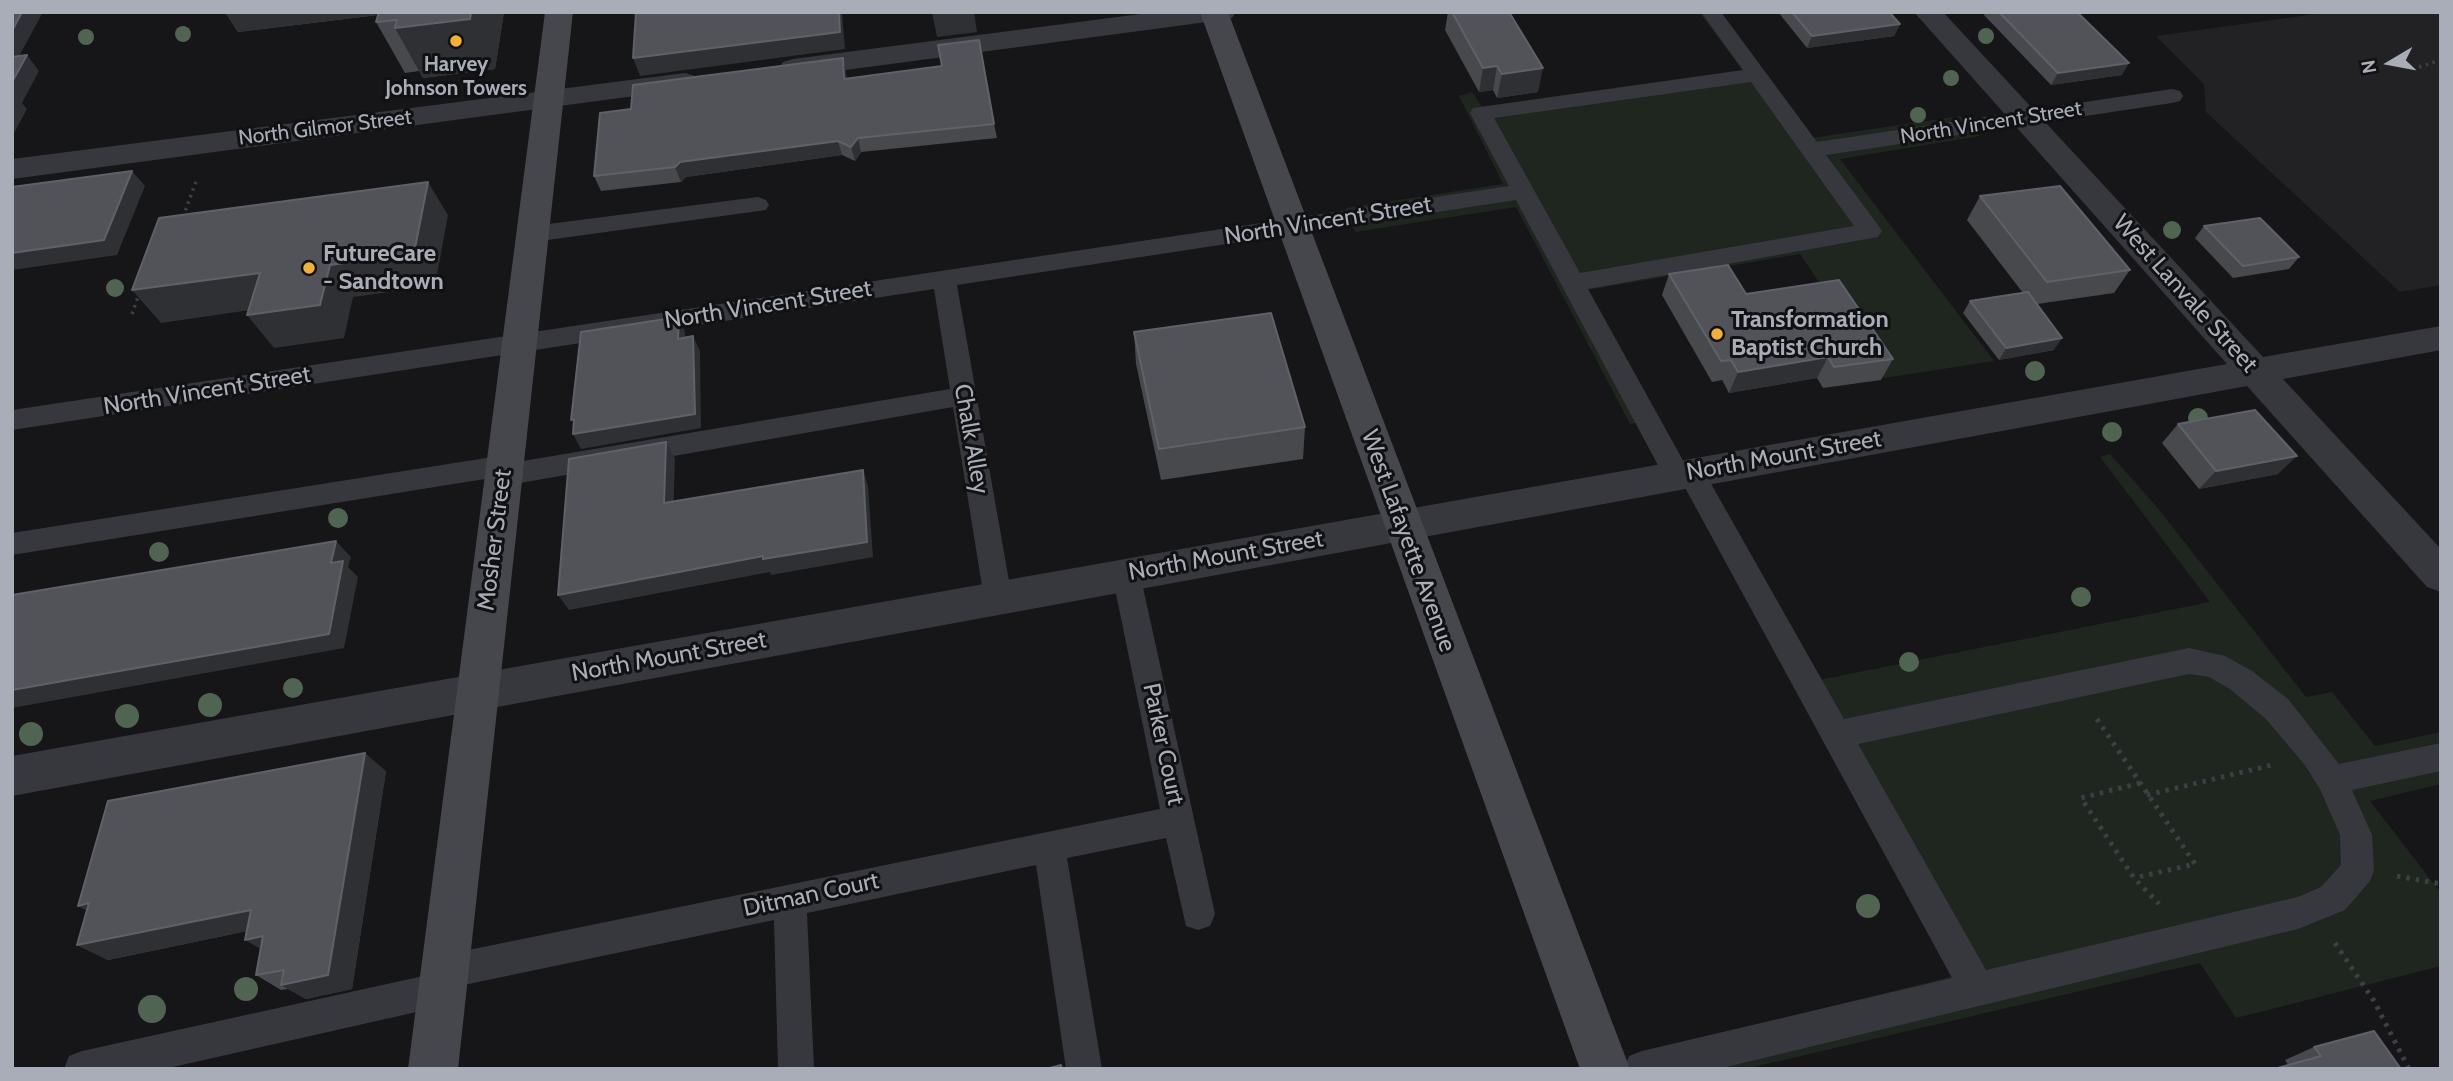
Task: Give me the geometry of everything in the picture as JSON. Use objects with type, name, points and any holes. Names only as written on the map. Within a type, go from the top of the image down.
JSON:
[{"type":"main road","name":"Mosher Street","points":[[433,1069],[559,12]]},
{"type":"main road","name":"West Lafayette Avenue","points":[[1214,13],[1605,1069]]},
{"type":"street","points":[[759,72],[1222,12]]},
{"type":"street","name":"West Lanvale Street","points":[[1928,12],[2441,576]]},
{"type":"street","name":"North Gilmor Street","points":[[12,169],[719,77]]},
{"type":"street","name":"North Mount Street","points":[[12,776],[2441,338]]},
{"type":"lane","points":[[1573,283],[1870,232],[1711,12]]},
{"type":"lane","points":[[1756,75],[1482,113],[1573,283],[1836,735],[1977,989]]},
{"type":"lane","name":"North Vincent Street","points":[[1811,150],[2172,96]]},
{"type":"lane","name":"North Vincent Street","points":[[12,420],[1524,191]]},
{"type":"lane","points":[[533,234],[758,205]]},
{"type":"lane","name":"Chalk Alley","points":[[944,279],[998,598]]},
{"type":"lane","points":[[12,544],[504,470],[963,396]]},
{"type":"lane","name":"Parker Court","points":[[1126,575],[1198,914]]},
{"type":"lane","points":[[1642,1069],[2312,907],[2333,899],[2358,870],[2356,835],[2323,767],[2277,709],[2241,680],[2214,665],[2178,662],[1836,735]]},
{"type":"lane","points":[[2323,767],[2441,757]]},
{"type":"lane","name":"Ditman Court","points":[[82,1069],[790,900],[1178,820]]},
{"type":"lane","points":[[1049,846],[1084,1069]]},
{"type":"lane","points":[[790,900],[796,1069]]},
{"type":"path","points":[[2419,66],[2441,60]]},
{"type":"path","points":[[182,220],[199,172]]},
{"type":"path","points":[[132,314],[141,291]]},
{"type":"path","points":[[2073,684],[2140,783],[2147,795],[2194,864],[2134,878],[2081,798],[2140,783]]},
{"type":"path","points":[[2147,795],[2323,767]]},
{"type":"path","points":[[2312,907],[2374,1001],[2409,1069]]},
{"type":"shaded area","points":[[1699,12],[1718,12],[1811,138],[1960,116],[1980,136],[1840,159],[1994,361],[1884,378],[1800,254],[1581,291],[1651,420],[1630,424],[1516,207],[1355,232],[1346,208],[1503,184],[1459,96],[1472,92],[1482,107],[1743,71]]},
{"type":"shaded area","points":[[2330,12],[2441,12],[2441,285],[2400,292],[2206,112],[2204,84],[2156,36]]},
{"type":"shaded area","points":[[2110,454],[2156,506],[2306,697],[2332,692],[2375,746],[2441,732],[2441,784],[2370,801],[2441,893],[2441,966],[2236,1018],[2200,963],[1745,1069],[1707,1069],[1694,1040],[1955,976],[1809,682],[2210,602],[2100,457]]},
{"type":"building","points":[[12,12],[22,12],[12,31]]},
{"type":"building","points":[[379,12],[471,12],[470,19],[395,28],[397,20],[376,22]]},
{"type":"building","points":[[636,12],[839,12],[840,32],[633,58]]},
{"type":"building","points":[[1452,12],[1509,12],[1543,68],[1502,74],[1497,66],[1483,68]]},
{"type":"building","points":[[1792,12],[1889,12],[1900,24],[1812,36]]},
{"type":"building","points":[[1999,12],[2077,12],[2129,63],[2058,73]]},
{"type":"building","points":[[979,40],[994,124],[858,138],[851,147],[838,141],[680,162],[675,167],[594,176],[600,113],[631,109],[633,85],[843,58],[844,79],[942,66],[938,45]]},
{"type":"building","points":[[27,55],[12,82],[12,57]]},
{"type":"building","points":[[132,171],[104,240],[12,253],[12,187]]},
{"type":"building","points":[[428,182],[414,253],[330,265],[320,305],[247,315],[260,273],[132,290],[159,218]]},
{"type":"building","points":[[2060,186],[2130,270],[2047,282],[1980,196]]},
{"type":"building","points":[[2260,218],[2299,257],[2243,266],[2204,226]]},
{"type":"building","points":[[1728,265],[1746,294],[1839,280],[1893,359],[1834,367],[1828,357],[1738,372],[1731,360],[1721,361],[1669,274]]},
{"type":"building","points":[[2028,292],[2062,338],[2006,348],[1970,301]]},
{"type":"building","points":[[1271,313],[1305,427],[1159,449],[1134,332]]},
{"type":"building","points":[[679,317],[678,339],[693,336],[695,414],[573,434],[574,419],[571,420],[581,332]]},
{"type":"building","points":[[2255,410],[2297,456],[2216,471],[2178,424]]},
{"type":"building","points":[[666,442],[664,503],[863,470],[867,542],[763,559],[763,556],[558,595],[569,459]]},
{"type":"building","points":[[336,541],[331,563],[343,561],[329,634],[12,690],[12,595]]},
{"type":"building","points":[[365,753],[328,975],[281,985],[284,970],[256,975],[263,936],[245,940],[251,910],[77,945],[89,903],[78,906],[108,801]]},
{"type":"building","points":[[2374,1031],[2401,1069],[2274,1069],[2321,1056],[2314,1047]]},
{"type":"building","points":[[1061,1065],[1062,1069],[1046,1069]]},
{"type":"place","name":"Harvey Johnson Towers","points":[[456,41]]},
{"type":"place","name":"FutureCare - Sandtown","points":[[309,268]]},
{"type":"place","name":"Transformation Baptist Church","points":[[1717,334]]}]
